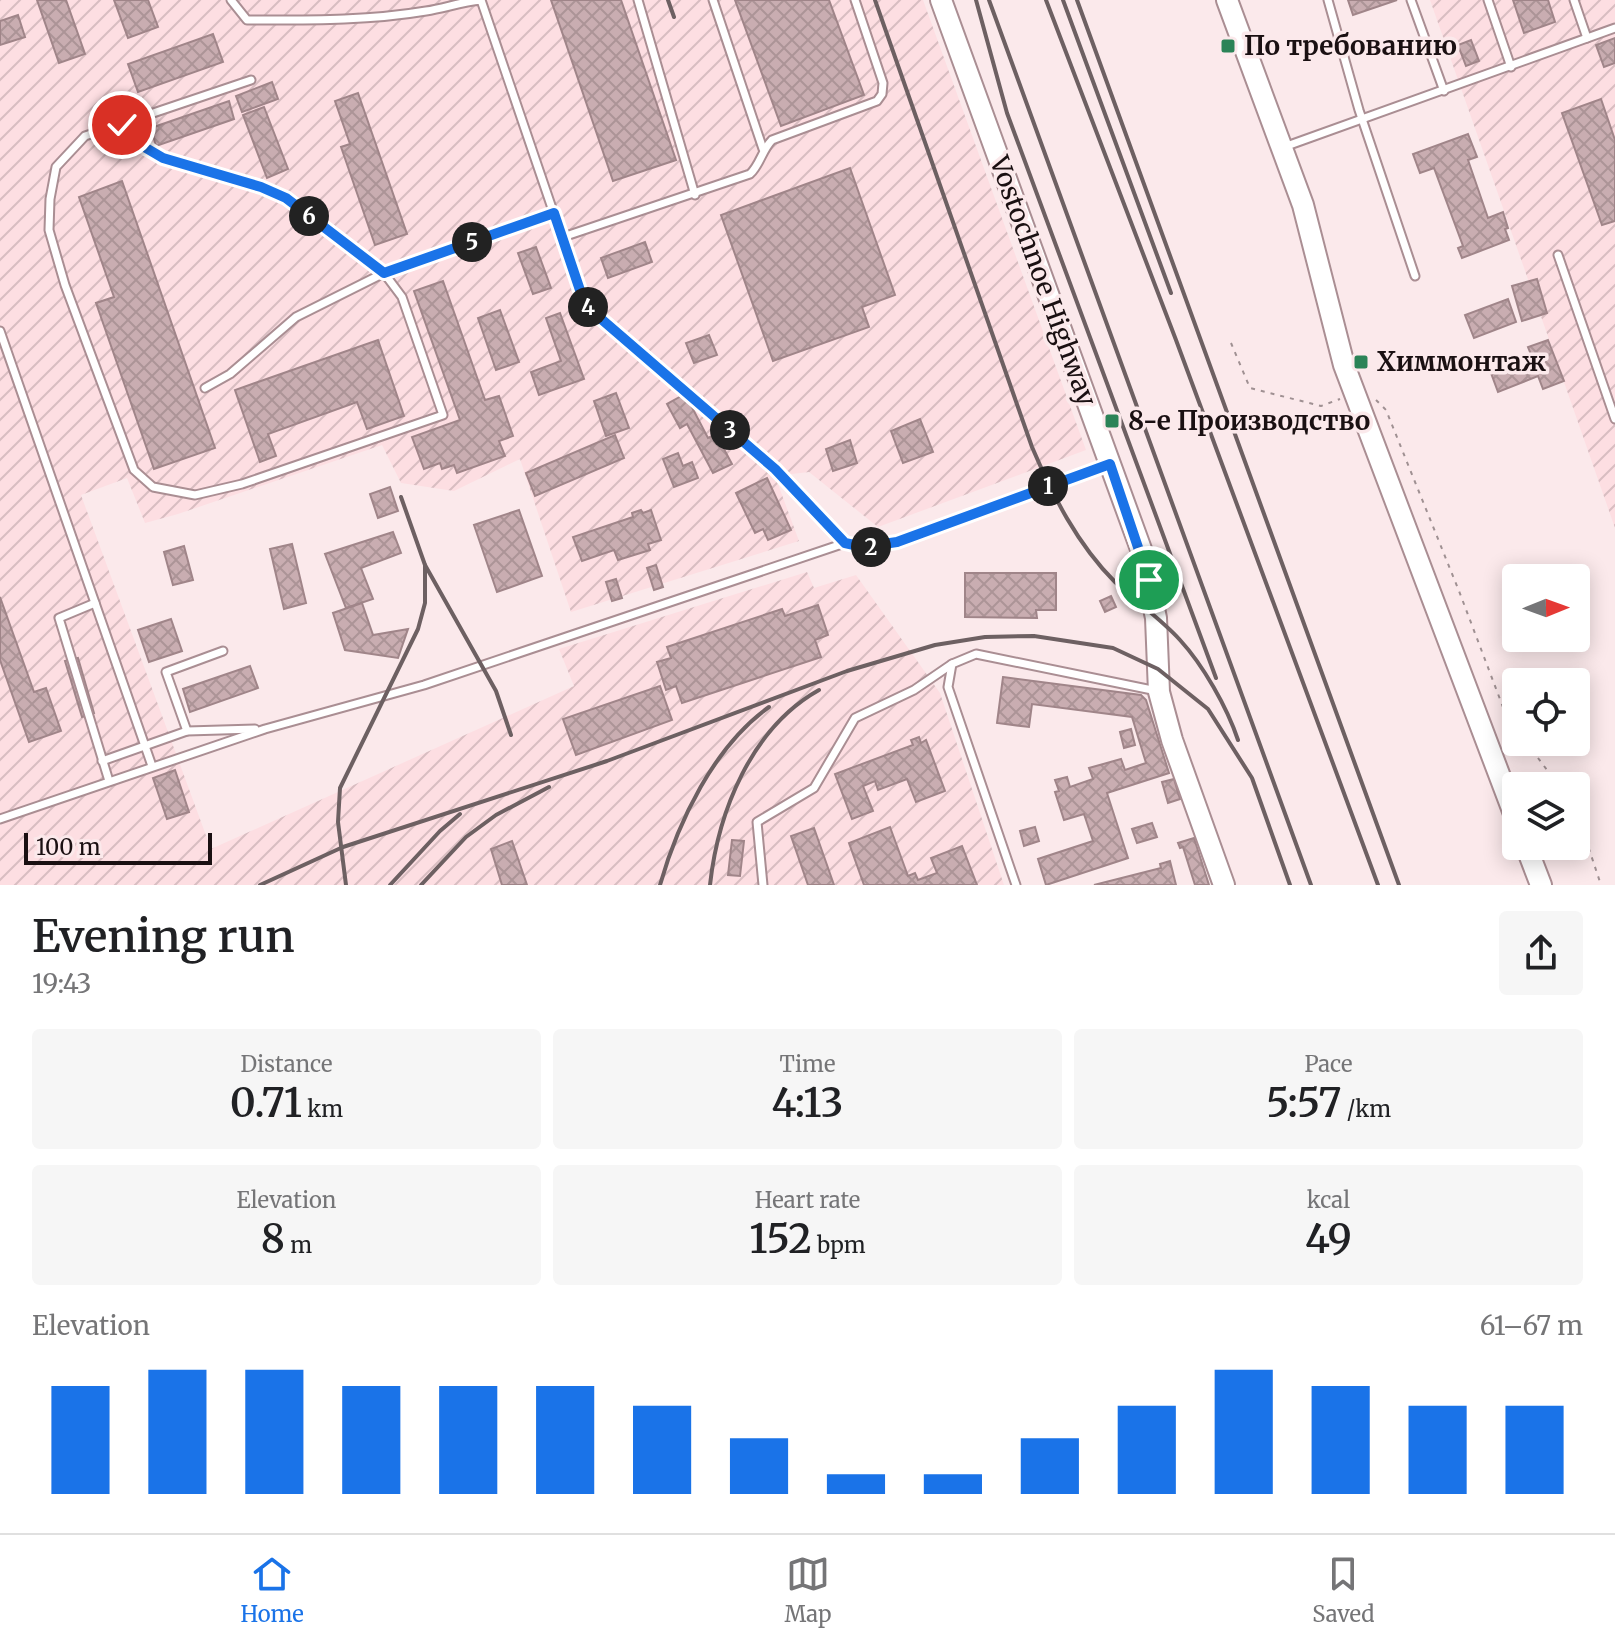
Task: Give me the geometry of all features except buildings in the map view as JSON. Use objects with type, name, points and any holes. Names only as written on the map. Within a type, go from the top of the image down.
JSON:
[{"type":"street","name":"Vostochnoe Highway","points":[[941,0],[1110,464],[1149,580],[1156,618],[1159,692],[1172,740],[1224,885]]},
{"type":"street","points":[[1227,0],[1303,205],[1344,365],[1502,782]]},
{"type":"street","points":[[1531,860],[1541,885]]},
{"type":"lane","points":[[231,0],[247,20],[326,21],[429,11],[458,2],[481,0],[585,305],[775,469],[845,543]]},
{"type":"lane","points":[[638,0],[695,195]]},
{"type":"lane","points":[[713,0],[763,149]]},
{"type":"lane","points":[[563,237],[750,174],[756,168],[763,149],[772,140],[877,101],[882,94],[883,83],[855,0]]},
{"type":"lane","points":[[1328,0],[1362,120],[1415,276]]},
{"type":"lane","points":[[1411,0],[1444,91]]},
{"type":"lane","points":[[1488,0],[1511,67]]},
{"type":"lane","points":[[1574,0],[1587,38]]},
{"type":"lane","points":[[1282,148],[1615,28]]},
{"type":"lane","points":[[122,125],[146,148],[163,158],[261,187],[286,198],[384,273],[402,297],[443,415],[242,484],[195,495],[153,487],[134,470],[65,285],[49,230],[50,199],[56,167],[85,136],[251,80]]},
{"type":"lane","points":[[205,388],[230,374],[296,317],[384,273],[554,213]]},
{"type":"lane","points":[[1558,255],[1615,419]]},
{"type":"lane","points":[[0,331],[152,766]]},
{"type":"lane","points":[[0,819],[265,729],[424,685],[845,543],[863,547],[897,542],[1110,464]]},
{"type":"lane","points":[[95,603],[59,618],[109,781]]},
{"type":"lane","points":[[187,731],[166,672],[223,651]]},
{"type":"lane","points":[[763,885],[757,822],[814,788],[855,718],[914,690],[952,664],[976,654],[1159,692]]},
{"type":"lane","points":[[952,664],[948,687],[1016,885]]},
{"type":"lane","points":[[102,761],[187,731],[265,729]]},
{"type":"path","points":[[1590,852],[1601,885]]},
{"type":"shaded area","points":[[0,0],[923,0],[1086,450],[878,527],[809,472],[775,476],[799,541],[571,612],[520,459],[454,491],[401,483],[382,445],[145,523],[127,478],[81,495],[211,849],[574,686],[559,649],[807,572],[814,588],[856,575],[940,693],[1004,885],[0,885]]},
{"type":"shaded area","points":[[1430,0],[1615,0],[1615,528],[1530,285]]},
{"type":"railway","points":[[668,0],[674,17]]},
{"type":"railway","points":[[875,0],[1032,447],[1048,483],[1067,519],[1101,567],[1189,650],[1221,700],[1238,740]]},
{"type":"railway","points":[[976,0],[1007,113],[1216,678]]},
{"type":"railway","points":[[989,0],[1311,885]]},
{"type":"railway","points":[[1046,0],[1378,885]]},
{"type":"railway","points":[[1063,0],[1171,293]]},
{"type":"railway","points":[[1077,0],[1399,885]]},
{"type":"railway","points":[[401,497],[425,565],[496,691],[511,735]]},
{"type":"railway","points":[[346,885],[338,822],[340,788],[418,629],[425,603],[425,565]]},
{"type":"railway","points":[[260,885],[343,847],[607,761],[847,671],[935,645],[985,637],[1034,636],[1113,648],[1158,669],[1208,709],[1252,778],[1290,885]]},
{"type":"railway","points":[[710,885],[721,829],[742,774],[774,726],[795,706],[819,690]]},
{"type":"railway","points":[[660,885],[688,811],[715,764],[731,742],[769,707]]},
{"type":"railway","points":[[421,885],[466,837],[496,815],[549,787]]},
{"type":"railway","points":[[390,885],[460,814]]},
{"type":"place","name":"По требованию","points":[[1228,46]]},
{"type":"place","name":"Химмонтаж","points":[[1361,362]]},
{"type":"place","name":"8-е Производство","points":[[1112,421]]},
{"type":"route","points":[[122,125],[146,148],[163,158],[261,187],[286,198],[384,273],[554,213],[585,305],[775,469],[845,543],[854,547],[887,545],[1110,464],[1149,580]]}]
